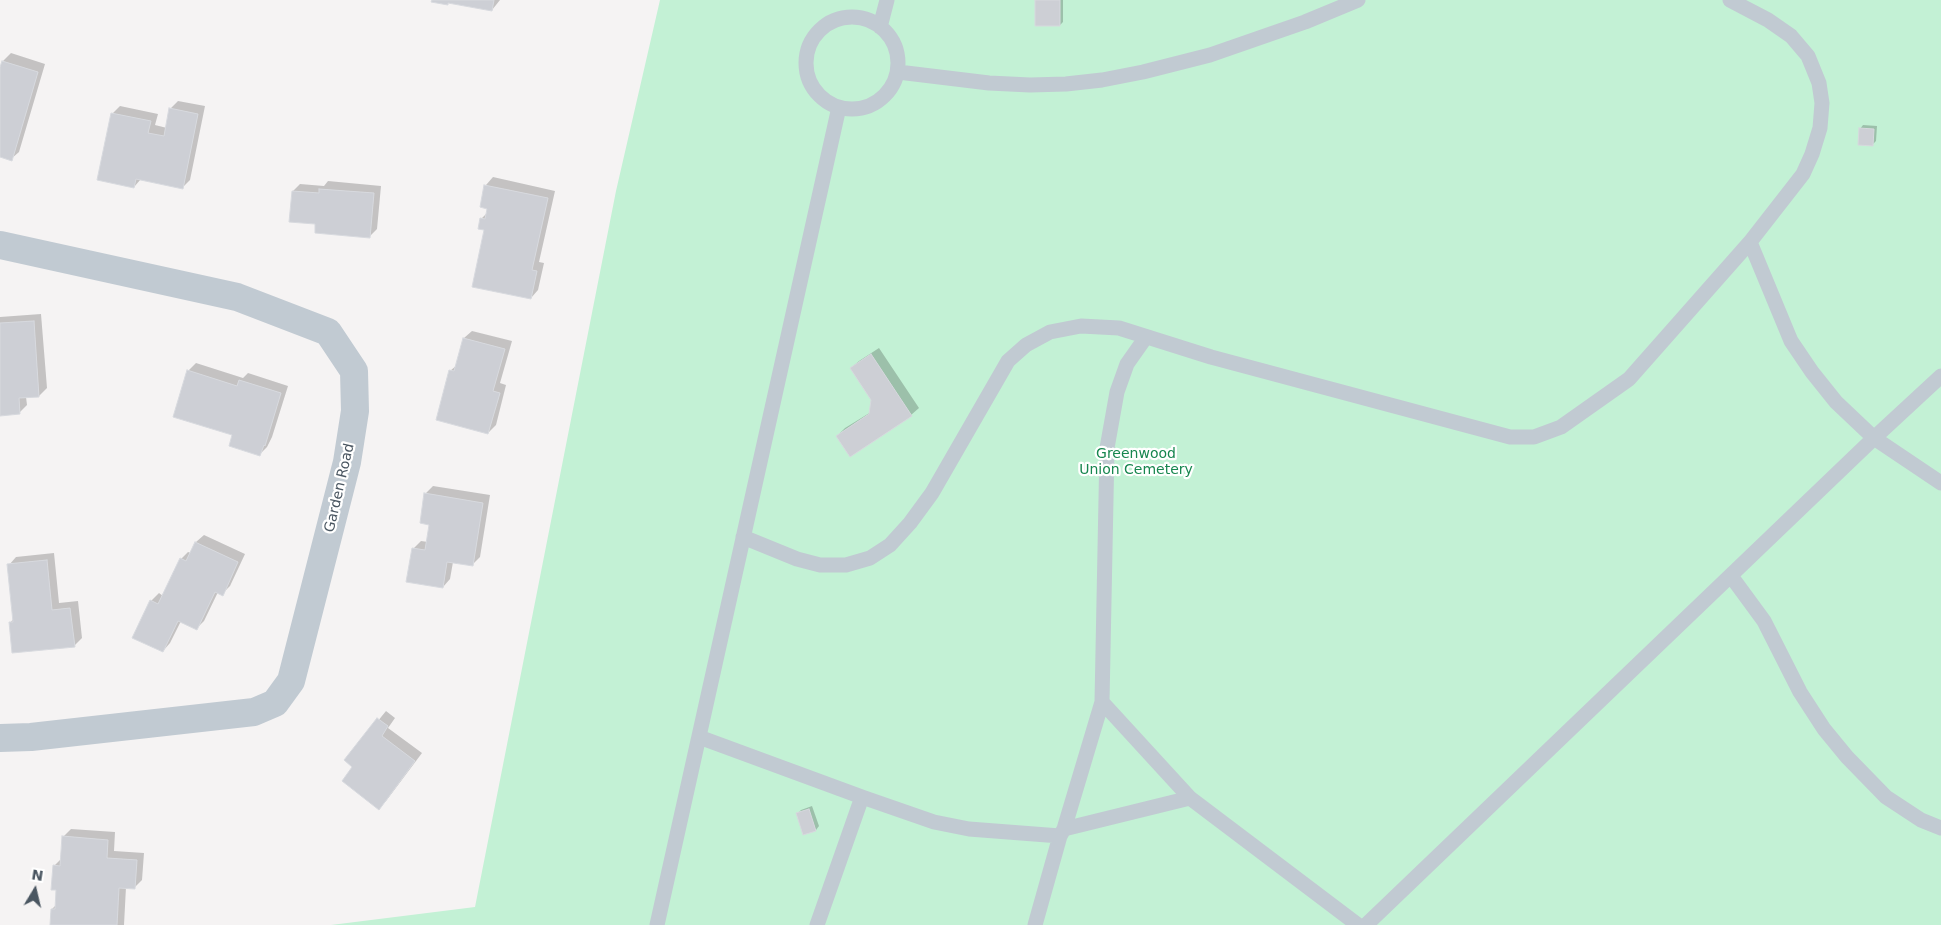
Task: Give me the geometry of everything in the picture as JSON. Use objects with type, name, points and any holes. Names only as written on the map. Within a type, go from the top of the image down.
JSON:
[{"type":"street","name":"Garden Road","points":[[0,245],[237,298],[328,332],[354,371],[355,411],[347,462],[291,681],[275,703],[254,712],[31,737],[0,738]]},
{"type":"lane","points":[[880,27],[887,0]]},
{"type":"lane","points":[[898,72],[989,83],[1030,85],[1102,80],[1210,55],[1304,22],[1358,0]]},
{"type":"lane","points":[[743,537],[797,559],[820,565],[846,565],[870,558],[890,545],[910,524],[932,493],[1008,360],[1026,345],[1050,332],[1081,326],[1119,328],[1220,360],[1510,437],[1534,437],[1561,427],[1629,379],[1750,242],[1803,174],[1812,154],[1820,128],[1822,103],[1819,83],[1808,56],[1791,36],[1768,20],[1730,0]]},
{"type":"lane","points":[[844,17],[859,17],[873,22],[880,27],[894,42],[899,57],[898,72],[893,86],[883,98],[869,106],[854,109],[839,107],[825,101],[814,89],[808,75],[806,60],[810,44],[818,32],[830,23],[844,17]]},
{"type":"lane","points":[[657,925],[839,107]]},
{"type":"lane","points":[[1750,242],[1792,341],[1812,372],[1836,402],[1874,438],[1941,484]]},
{"type":"lane","points":[[1036,925],[1102,702],[1107,448],[1117,392],[1127,364],[1146,337]]},
{"type":"lane","points":[[1366,925],[1941,376]]},
{"type":"lane","points":[[1731,576],[1764,621],[1800,692],[1824,729],[1847,757],[1886,797],[1921,820],[1941,828]]},
{"type":"lane","points":[[1102,702],[1190,798],[1358,925]]},
{"type":"lane","points":[[699,737],[934,822],[969,829],[1062,833],[1190,798]]},
{"type":"lane","points":[[817,925],[862,797]]},
{"type":"green space","name":"Greenwood Union Cemetery","points":[[660,0],[1941,0],[1941,925],[331,925],[475,907],[616,191]]},
{"type":"building","points":[[432,0],[494,0],[492,11],[431,2]]},
{"type":"building","points":[[1035,0],[1060,0],[1060,26],[1035,26]]},
{"type":"building","points":[[2,61],[38,72],[12,161],[0,157],[0,67]]},
{"type":"building","points":[[169,108],[198,114],[183,189],[136,179],[134,188],[97,180],[111,113],[151,121],[148,133],[164,136]]},
{"type":"building","points":[[1859,128],[1874,129],[1873,146],[1858,145]]},
{"type":"building","points":[[484,185],[548,198],[532,270],[537,271],[531,299],[472,287],[484,230],[478,229],[480,218],[485,219],[487,209],[480,207]]},
{"type":"building","points":[[319,189],[374,193],[370,238],[315,233],[315,224],[289,222],[292,191],[319,193]]},
{"type":"building","points":[[34,321],[39,397],[19,398],[20,414],[0,416],[0,323]]},
{"type":"building","points":[[463,338],[505,349],[493,391],[500,393],[488,434],[436,420],[449,370],[454,371]]},
{"type":"building","points":[[871,354],[912,416],[850,457],[836,436],[869,414],[871,400],[850,368]]},
{"type":"building","points":[[187,370],[237,386],[239,380],[281,393],[265,446],[260,456],[229,446],[232,435],[173,417]]},
{"type":"building","points":[[424,493],[483,503],[473,566],[447,562],[443,588],[406,582],[412,548],[425,550],[429,525],[420,523]]},
{"type":"building","points":[[195,542],[238,562],[223,596],[215,592],[197,630],[178,621],[163,652],[132,638],[150,600],[158,604],[180,558],[186,561]]},
{"type":"building","points":[[47,560],[52,610],[70,608],[75,647],[12,653],[9,622],[13,622],[7,564]]},
{"type":"building","points":[[377,718],[388,726],[382,736],[415,761],[379,810],[342,781],[352,767],[344,760]]},
{"type":"building","points":[[809,809],[816,831],[803,835],[796,813]]},
{"type":"building","points":[[62,836],[108,840],[107,858],[137,860],[135,889],[119,888],[117,925],[50,925],[51,909],[55,909],[56,890],[51,890],[53,865],[60,866]]}]
